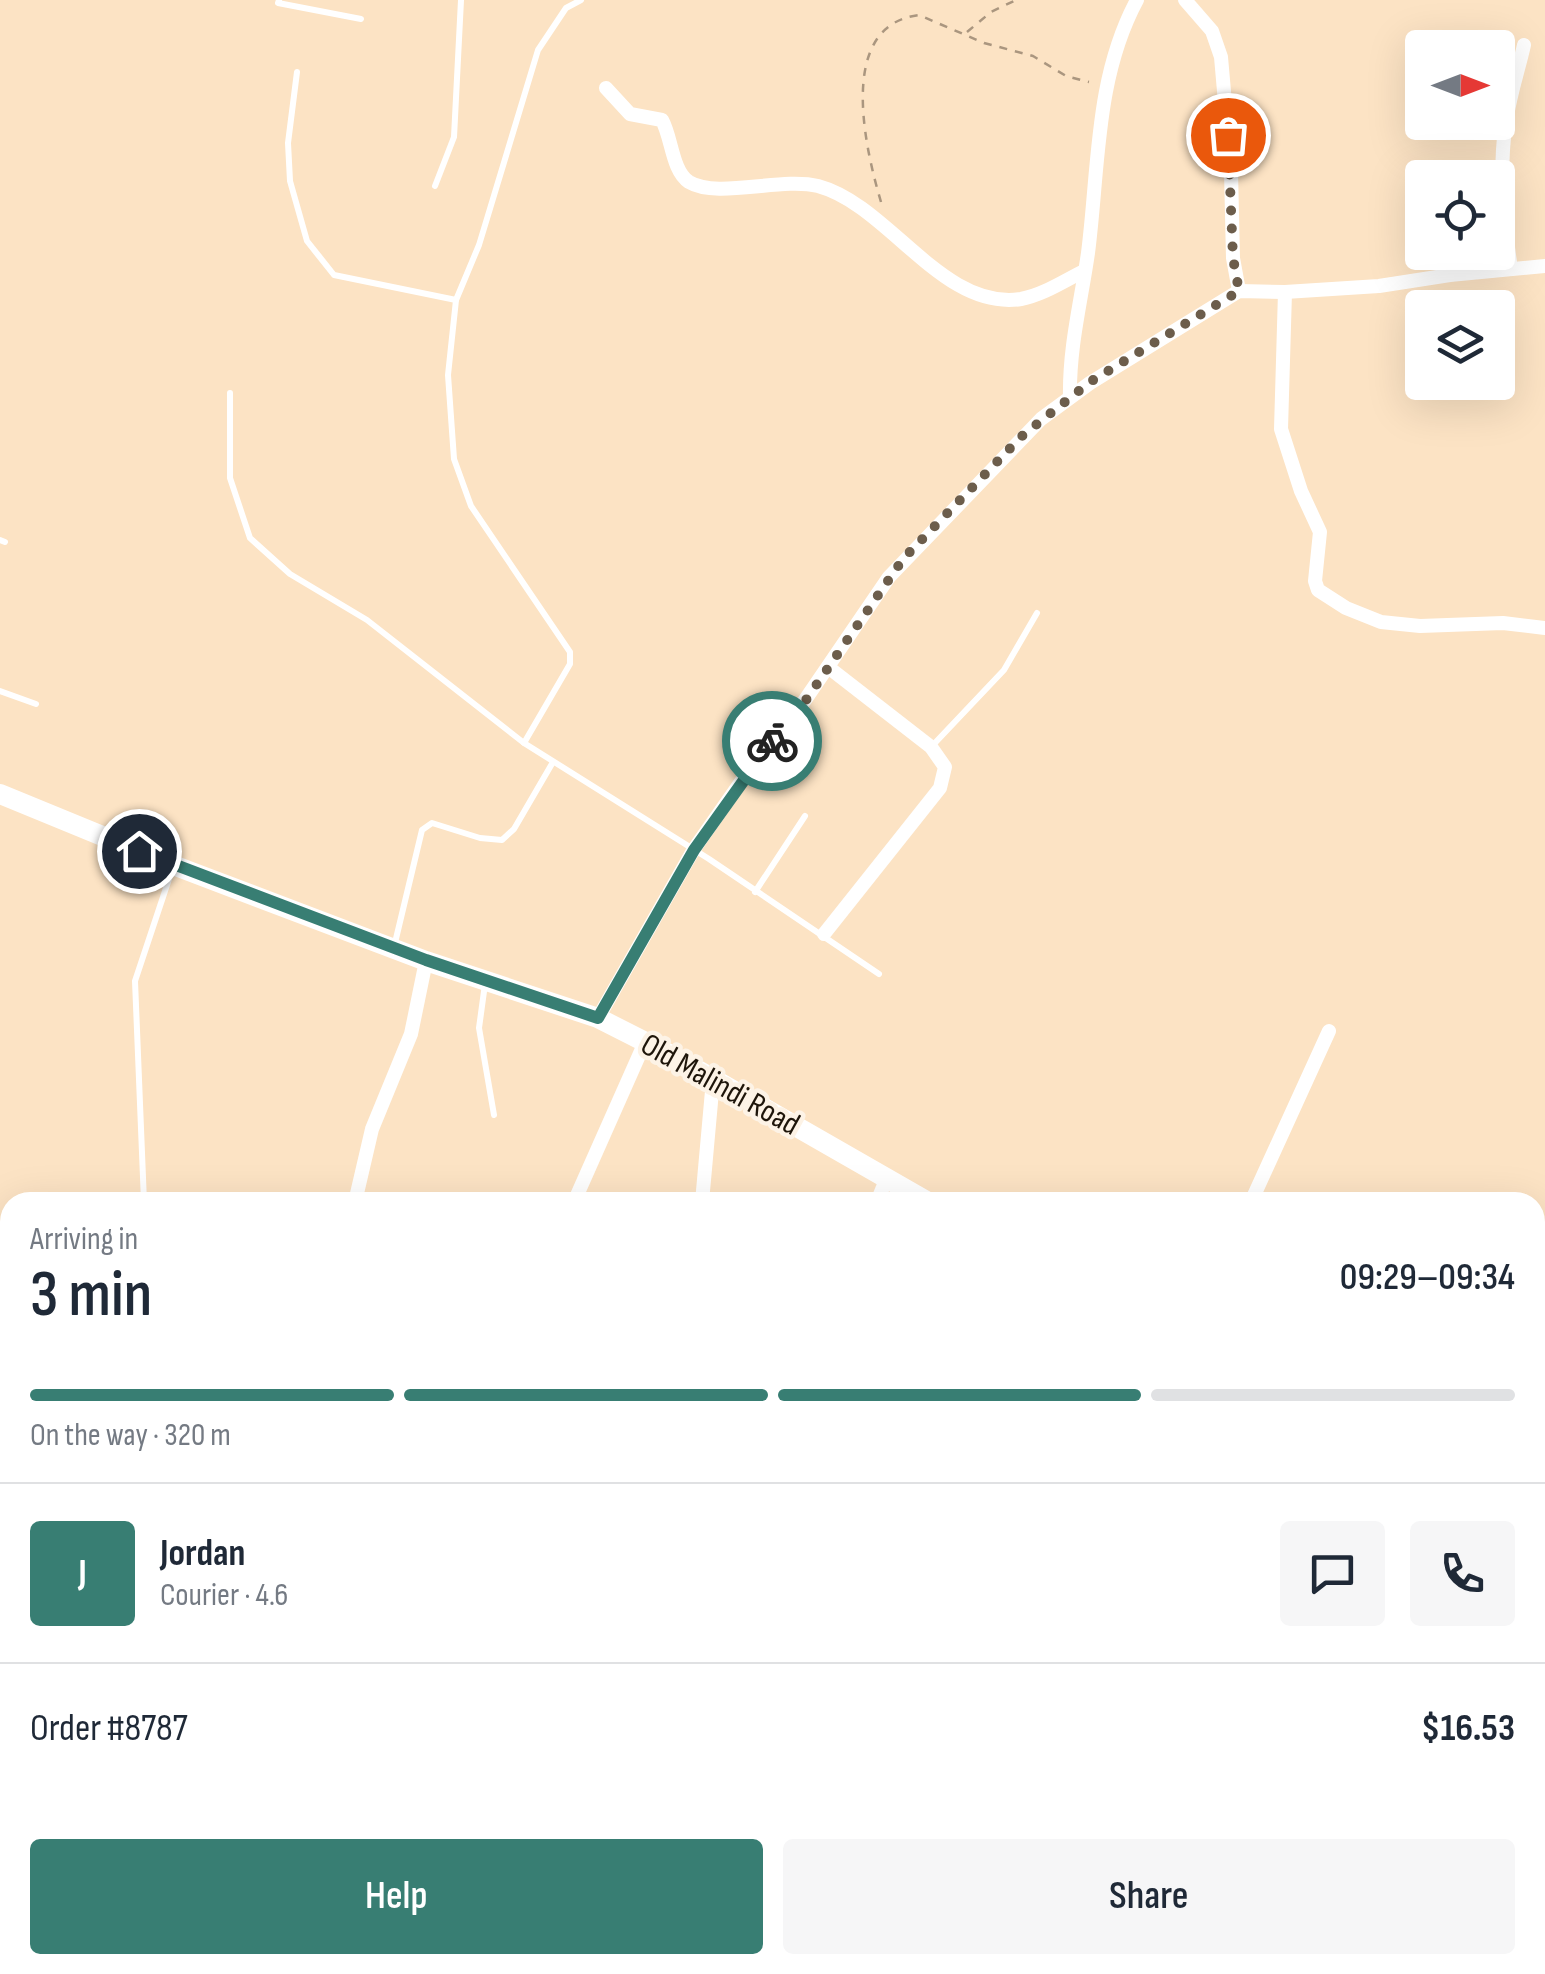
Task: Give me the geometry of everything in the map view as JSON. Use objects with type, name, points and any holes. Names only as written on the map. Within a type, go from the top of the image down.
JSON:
[{"type":"main road","name":"Old Malindi Road","points":[[0,794],[173,866],[426,960],[598,1018],[909,1192]]},
{"type":"street","points":[[1070,397],[1069,357],[1084,272],[1106,83],[1117,42],[1137,0]]},
{"type":"street","points":[[1185,0],[1212,31],[1221,57],[1233,258],[1239,291]]},
{"type":"street","points":[[1503,160],[1505,126],[1524,45]]},
{"type":"street","points":[[606,88],[630,114],[662,120],[681,174],[696,186],[802,183],[835,192],[878,218],[937,270],[986,295],[1026,298],[1084,272]]},
{"type":"street","points":[[1515,269],[1545,266]]},
{"type":"street","points":[[598,1018],[694,850],[757,758],[828,668],[903,559],[1022,436],[1070,397],[1239,291],[1284,292],[1392,284],[1503,270]]},
{"type":"street","points":[[1284,292],[1282,429],[1301,491],[1320,532],[1315,581],[1318,590],[1346,608],[1381,622],[1420,626],[1503,623],[1545,628]]},
{"type":"street","points":[[824,934],[940,788],[945,767],[931,747],[828,668]]},
{"type":"street","points":[[357,1192],[372,1129],[411,1034],[426,960]]},
{"type":"street","points":[[1256,1192],[1329,1031]]},
{"type":"street","points":[[578,1192],[645,1042]]},
{"type":"street","points":[[703,1192],[713,1080]]},
{"type":"street","points":[[881,1192],[886,1180]]},
{"type":"lane","points":[[279,0],[278,3],[361,19]]},
{"type":"lane","points":[[435,186],[454,137],[461,0]]},
{"type":"lane","points":[[524,743],[570,664],[570,652],[471,506],[454,459],[448,375],[456,300],[485,228],[538,50],[566,8],[582,0]]},
{"type":"lane","points":[[297,72],[288,142],[290,180],[307,241],[334,275],[456,300]]},
{"type":"lane","points":[[230,393],[230,478],[250,538],[290,574],[367,620],[524,743],[824,934],[879,974]]},
{"type":"lane","points":[[931,747],[1004,670],[1037,614]]},
{"type":"lane","points":[[0,690],[36,704]]},
{"type":"lane","points":[[394,948],[422,830],[432,822],[480,838],[502,840],[514,829],[553,762]]},
{"type":"lane","points":[[756,892],[805,816]]},
{"type":"lane","points":[[144,1192],[135,981],[173,866]]},
{"type":"lane","points":[[486,978],[479,1028],[494,1115]]},
{"type":"path","points":[[965,34],[991,12],[1016,0]]},
{"type":"path","points":[[878,218],[882,203],[862,86],[870,46],[891,26],[920,15],[1033,56],[1066,76],[1106,83]]},
{"type":"way so far","points":[[772,741],[806,700],[889,576],[1022,436],[1090,382],[1239,291],[1233,258],[1228,135]]},
{"type":"route","points":[[139,851],[426,960],[598,1018],[694,850],[772,741]]}]
